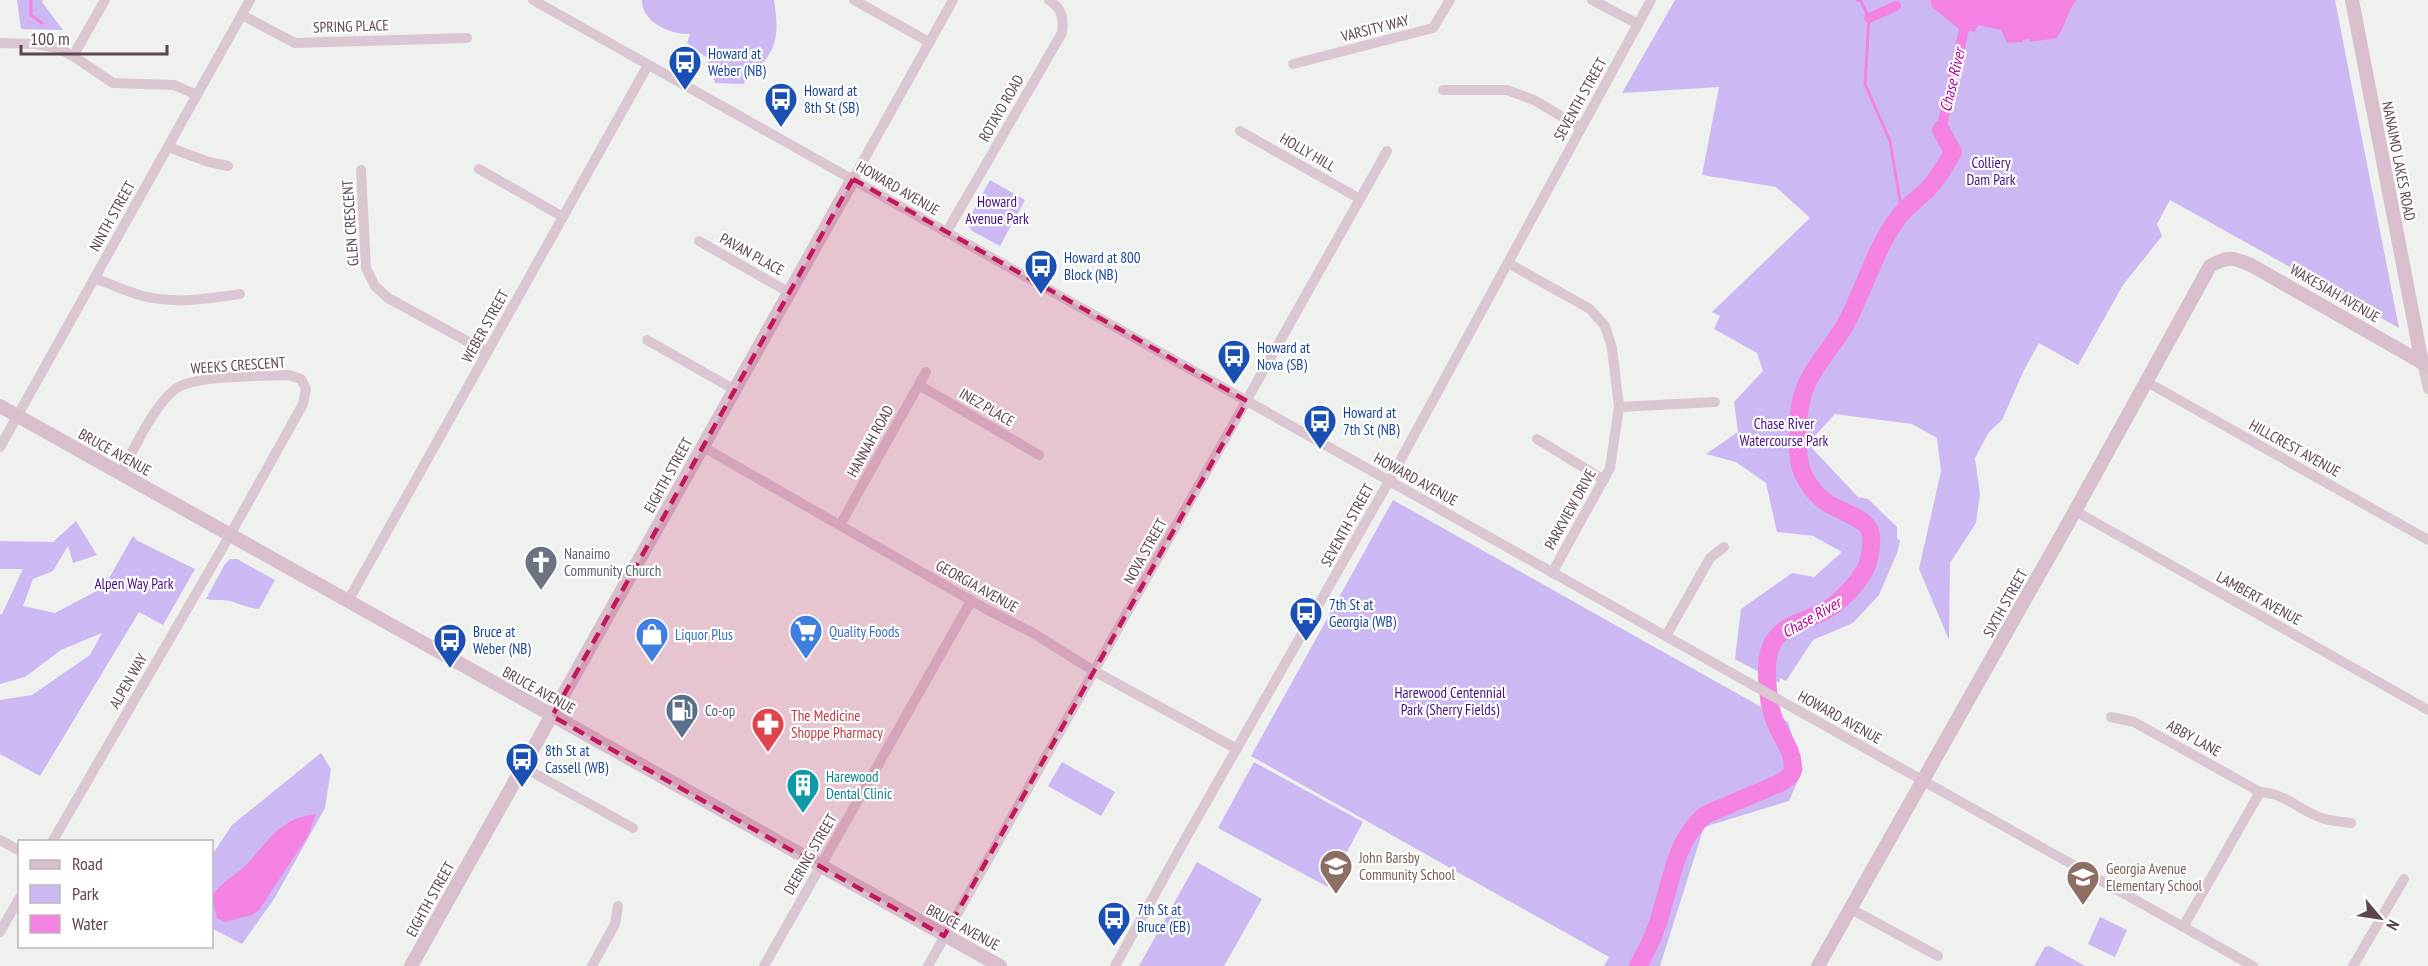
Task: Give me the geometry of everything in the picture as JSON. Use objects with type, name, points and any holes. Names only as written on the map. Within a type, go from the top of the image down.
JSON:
[{"type":"street","points":[[74,56],[105,0]]},
{"type":"street","name":"NINTH STREET","points":[[0,447],[250,0]]},
{"type":"street","name":"HOWARD AVENUE","points":[[533,0],[2253,966]]},
{"type":"street","points":[[854,0],[929,42]]},
{"type":"street","name":"EIGHTH STREET","points":[[411,966],[953,0]]},
{"type":"street","name":"ROTAYO ROAD","points":[[946,233],[1062,33],[1064,21],[1062,12],[1049,0]]},
{"type":"street","name":"VARSITY WAY","points":[[1293,64],[1433,28],[1450,0]]},
{"type":"street","points":[[1592,0],[1638,24]]},
{"type":"street","name":"SEVENTH STREET","points":[[1115,966],[1389,481],[1651,0]]},
{"type":"street","name":"NANAIMO LAKES ROAD","points":[[2352,0],[2425,364]]},
{"type":"street","name":"SPRING PLACE","points":[[242,15],[295,43],[467,38]]},
{"type":"street","points":[[0,43],[48,46],[74,56],[103,79],[113,83],[174,85],[197,95]]},
{"type":"street","name":"WEBER STREET","points":[[348,602],[648,65]]},
{"type":"street","points":[[1443,90],[1507,90],[1534,100],[1581,128]]},
{"type":"street","name":"HOLLY HILL","points":[[1240,131],[1360,199]]},
{"type":"street","points":[[168,147],[209,162],[228,166]]},
{"type":"street","name":"NOVA STREET","points":[[928,966],[1387,151]]},
{"type":"street","points":[[479,169],[563,217]]},
{"type":"street","name":"GLEN CRESCENT","points":[[361,170],[366,268],[375,286],[387,298],[487,352]]},
{"type":"street","name":"PAVAN PLACE","points":[[699,242],[790,292]]},
{"type":"street","name":"WAKESIAH AVENUE","points":[[2223,259],[2234,258],[2251,265],[2425,364]]},
{"type":"street","name":"SIXTH STREET","points":[[1818,966],[2075,512],[2210,266],[2223,259]]},
{"type":"street","name":"PARKVIEW DRIVE","points":[[1508,263],[1590,309],[1605,326],[1612,348],[1619,407],[1610,468],[1552,573]]},
{"type":"street","points":[[95,278],[142,296],[174,300],[208,299],[240,294]]},
{"type":"street","points":[[647,340],[735,390]]},
{"type":"street","points":[[2425,364],[2428,389]]},
{"type":"street","name":"HANNAH ROAD","points":[[840,525],[926,372]]},
{"type":"street","name":"WEEKS CRESCENT","points":[[120,474],[164,400],[177,388],[192,381],[289,375],[301,379],[306,389],[303,404],[230,535]]},
{"type":"street","name":"HILLCREST AVENUE","points":[[2147,382],[2428,540]]},
{"type":"street","name":"INEZ PLACE","points":[[919,385],[1039,455]]},
{"type":"street","points":[[1619,407],[1715,402]]},
{"type":"street","name":"BRUCE AVENUE","points":[[0,406],[1000,966]]},
{"type":"street","points":[[1537,439],[1604,480]]},
{"type":"street","name":"GEORGIA AVENUE","points":[[703,447],[971,601],[1033,633],[1094,671],[1238,749]]},
{"type":"street","name":"LAMBERT AVENUE","points":[[2075,512],[2428,710]]},
{"type":"street","name":"ALPEN WAY","points":[[53,840],[230,535]]},
{"type":"street","points":[[1666,636],[1710,558],[1724,547]]},
{"type":"street","name":"DEERING STREET","points":[[764,966],[971,601]]},
{"type":"street","name":"ABBY LANE","points":[[2111,717],[2134,722],[2260,792],[2271,792],[2284,797],[2321,818],[2351,823]]},
{"type":"street","points":[[523,766],[633,828]]},
{"type":"street","points":[[2183,927],[2260,792]]},
{"type":"street","points":[[0,840],[18,850]]},
{"type":"street","points":[[2353,966],[2404,879]]},
{"type":"street","points":[[0,932],[18,900]]},
{"type":"street","points":[[592,966],[615,924],[618,906]]},
{"type":"street","points":[[1851,909],[1938,956]]},
{"type":"highlighted area","points":[[853,179],[1247,401],[944,936],[552,716]]},
{"type":"green space","points":[[17,0],[43,0],[42,2],[63,30],[21,29]]},
{"type":"green space","points":[[642,0],[774,0],[776,28],[773,47],[762,64],[743,84],[715,83],[707,58],[687,43],[690,34],[674,32],[658,26],[646,15]]},
{"type":"green space","name":"Colliery Dam Park","points":[[1675,0],[2335,0],[2399,328],[2170,200],[2157,224],[2162,236],[2123,285],[2078,365],[2039,343],[2024,370],[2002,420],[1989,432],[1975,458],[1980,494],[1976,523],[1950,563],[1949,640],[1919,569],[1941,471],[1937,438],[1912,424],[1835,414],[1810,441],[1811,447],[1858,497],[1868,499],[1897,527],[1897,538],[1900,541],[1879,595],[1853,623],[1813,640],[1786,681],[1780,678],[1779,683],[1735,659],[1741,609],[1792,573],[1814,577],[1842,552],[1813,536],[1777,532],[1766,483],[1736,462],[1706,454],[1738,432],[1734,402],[1763,371],[1757,353],[1714,329],[1720,316],[1712,312],[1810,218],[1776,187],[1702,175],[1719,87],[1622,93]]},
{"type":"green space","name":"Howard Avenue Park","points":[[990,180],[1025,200],[1000,246],[972,231],[967,223]]},
{"type":"green space","name":"Harewood Centennial Park (Sherry Fields)","points":[[1393,500],[1788,722],[1803,769],[1789,801],[1704,827],[1660,966],[1604,966],[1609,957],[1251,756]]},
{"type":"green space","points":[[76,521],[97,555],[73,563],[68,546],[53,571],[33,579],[23,606],[55,613],[104,587],[133,536],[138,541],[195,569],[163,625],[139,612],[40,776],[0,754],[0,700],[32,695],[90,655],[102,633],[61,650],[25,677],[0,684],[0,614],[23,569],[0,569],[0,541],[53,542]]},
{"type":"green space","name":"Alpen Way Park","points":[[230,559],[237,559],[275,580],[259,609],[227,600],[206,599]]},
{"type":"green space","points":[[321,753],[331,769],[325,808],[274,899],[242,944],[213,930],[213,854],[232,825]]},
{"type":"green space","points":[[1062,762],[1115,792],[1101,816],[1048,786]]},
{"type":"green space","points":[[1254,762],[1363,822],[1328,887],[1218,828]]},
{"type":"green space","points":[[1197,862],[1262,899],[1224,966],[1139,966]]},
{"type":"green space","points":[[2100,917],[2127,930],[2115,957],[2088,944]]},
{"type":"green space","points":[[2049,946],[2085,966],[2034,966],[2045,947]]},
{"type":"water","points":[[1930,0],[2077,0],[2057,38],[2007,43],[2001,30],[1978,25],[1975,32],[1959,29],[1932,7]]},
{"type":"water","points":[[316,814],[308,836],[259,910],[252,915],[225,922],[217,918],[213,896],[219,887],[246,865],[276,832],[303,816]]},
{"type":"waterway","points":[[31,0],[31,15],[42,23]]},
{"type":"waterway","points":[[1857,0],[1861,1],[1869,18],[1865,84],[1890,141],[1902,213]]},
{"type":"waterway","points":[[1869,18],[1896,6]]},
{"type":"waterway","name":"Chase River","points":[[1941,130],[1964,30]]},
{"type":"waterway","name":"Chase River","points":[[1638,966],[1656,929],[1677,857],[1688,835],[1705,815],[1780,783],[1792,772],[1791,754],[1771,709],[1767,682],[1770,649],[1774,640],[1787,628],[1828,609],[1844,597],[1865,570],[1871,548],[1869,529],[1864,523],[1821,498],[1803,474],[1800,466],[1798,436],[1802,397],[1815,369],[1844,327],[1892,227],[1901,214],[1932,185],[1953,152],[1941,130]]},
{"type":"place","name":"Howard at Weber (NB)","points":[[685,91]]},
{"type":"place","name":"Howard at 8th St (SB)","points":[[781,128]]},
{"type":"place","name":"Howard at 800 Block (NB)","points":[[1041,295]]},
{"type":"place","name":"Howard at Nova (SB)","points":[[1234,385]]},
{"type":"place","name":"Howard at 7th St (NB)","points":[[1320,450]]},
{"type":"place","name":"Nanaimo Community Church","points":[[541,591]]},
{"type":"place","name":"7th St at Georgia (WB)","points":[[1306,642]]},
{"type":"place","name":"Quality Foods","points":[[806,660]]},
{"type":"place","name":"Liquor Plus","points":[[652,663]]},
{"type":"place","name":"Bruce at Weber (NB)","points":[[450,669]]},
{"type":"place","name":"Co-op","points":[[682,739]]},
{"type":"place","name":"The Medicine Shoppe Pharmacy","points":[[768,753]]},
{"type":"place","name":"8th St at Cassell (WB)","points":[[522,788]]},
{"type":"place","name":"Harewood Dental Clinic","points":[[803,814]]},
{"type":"place","name":"John Barsby Community School","points":[[1336,895]]},
{"type":"place","name":"Georgia Avenue Elementary School","points":[[2083,906]]},
{"type":"place","name":"7th St at Bruce (EB)","points":[[1114,947]]},
{"type":"park label","name":"Chase River Watercourse Park","points":[[1784,432]]}]
